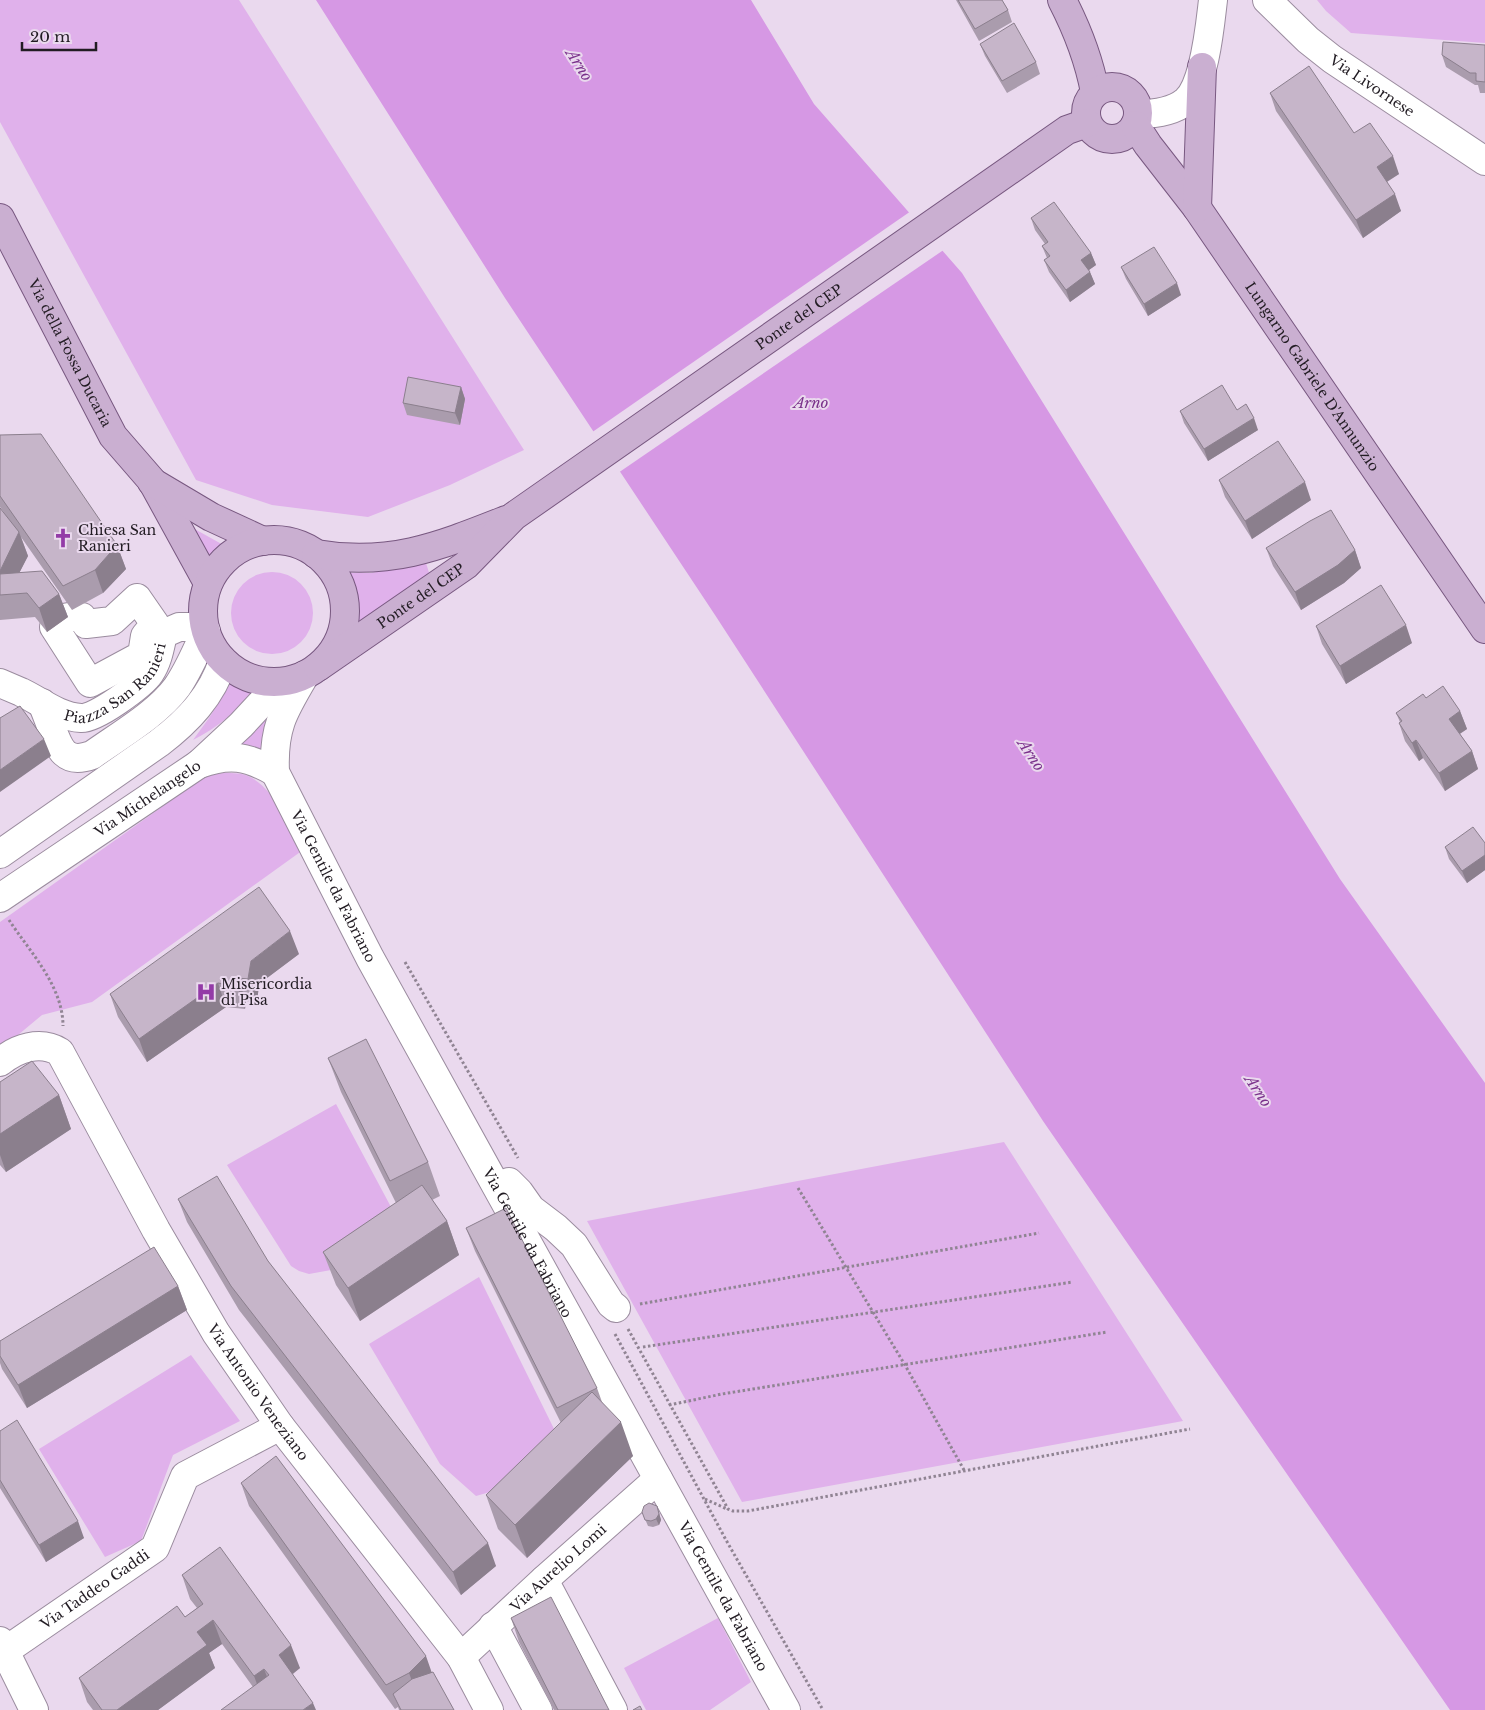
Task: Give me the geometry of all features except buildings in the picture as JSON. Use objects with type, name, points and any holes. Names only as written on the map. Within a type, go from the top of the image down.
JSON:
[{"type":"main road","points":[[1062,0],[1071,17],[1091,70],[1095,92]]},
{"type":"main road","points":[[1197,208],[1202,67]]},
{"type":"main road","points":[[1107,88],[1121,88],[1134,99],[1137,120],[1130,133],[1122,138],[1106,139],[1091,130],[1087,123],[1086,106],[1089,98],[1095,92],[1107,88]]},
{"type":"main road","name":"Lungarno Gabriele D'Annunzio","points":[[1137,120],[1148,145],[1197,208],[1485,629]]},
{"type":"main road","name":"Ponte del CEP","points":[[301,675],[466,565],[514,516],[1067,130],[1087,123]]},
{"type":"main road","name":"Via della Fossa Ducaria","points":[[0,218],[113,436],[152,481],[208,584]]},
{"type":"main road","name":"Via della Fossa Ducaria","points":[[152,481],[211,517],[263,541]]},
{"type":"main road","name":"Ponte del CEP","points":[[316,554],[331,557],[359,558],[407,554],[442,544],[514,516]]},
{"type":"main road","points":[[263,541],[292,542],[316,554],[331,569],[339,582],[345,610],[342,631],[329,657],[301,675],[260,681],[248,678],[235,671],[223,661],[210,643],[205,629],[203,601],[208,584],[219,566],[235,552],[253,543],[263,541]]},
{"type":"street","points":[[1137,120],[1176,107],[1187,100],[1195,88],[1202,67],[1213,0]]},
{"type":"street","name":"Via Livornese","points":[[1268,0],[1308,40],[1332,59],[1485,161]]},
{"type":"street","name":"Piazza San Ranieri","points":[[0,683],[65,714],[82,719],[90,718],[146,679],[157,659],[163,634],[179,627],[205,629]]},
{"type":"street","points":[[42,703],[59,748],[65,754],[80,759],[92,755],[168,698],[181,681],[205,629]]},
{"type":"street","points":[[0,854],[159,743],[180,726],[205,699],[218,676],[223,661]]},
{"type":"street","name":"Via Michelangelo","points":[[4,909],[199,764],[241,725],[301,675]]},
{"type":"street","name":"Via Gentile da Fabriano","points":[[301,675],[280,718],[275,744],[275,772],[370,958],[786,1710]]},
{"type":"street","points":[[199,764],[219,758],[236,757],[260,763],[275,772]]},
{"type":"street","points":[[0,1062],[8,1055],[28,1047],[51,1046],[60,1052]]},
{"type":"street","name":"Via Antonio Veneziano","points":[[60,1052],[156,1230],[216,1333],[280,1426],[461,1657],[489,1710]]},
{"type":"street","points":[[477,1152],[519,1192],[531,1209],[574,1245],[611,1304],[616,1308]]},
{"type":"street","name":"Via Taddeo Gaddi","points":[[2,1646],[155,1548],[185,1476],[280,1426]]},
{"type":"street","name":"Via Aurelio Lomi","points":[[461,1657],[658,1479]]},
{"type":"street","points":[[544,1580],[613,1710]]},
{"type":"street","points":[[494,1626],[538,1710]]},
{"type":"street","points":[[2,1646],[34,1710]]},
{"type":"path","points":[[4,909],[59,997],[63,1021],[60,1052]]},
{"type":"path","points":[[798,1188],[874,1312],[964,1470]]},
{"type":"path","points":[[1039,1233],[616,1308],[728,1509],[732,1511],[748,1511],[1190,1429]]},
{"type":"path","points":[[643,1347],[1073,1282]]},
{"type":"path","points":[[670,1405],[722,1394],[1107,1332]]},
{"type":"shaded area","points":[[0,0],[239,0],[524,450],[450,485],[368,517],[272,505],[196,480],[0,122]]},
{"type":"shaded area","points":[[1317,0],[1485,0],[1485,43],[1351,33],[1326,11]]},
{"type":"shaded area","points":[[191,527],[227,547],[209,562]]},
{"type":"shaded area","points":[[426,563],[431,579],[351,630],[353,601],[341,573],[371,573]]},
{"type":"shaded area","points":[[272,572],[288,575],[301,584],[310,597],[313,613],[310,629],[301,642],[288,651],[272,654],[256,651],[243,642],[234,629],[231,613],[234,597],[243,584],[256,575]]},
{"type":"shaded area","points":[[231,682],[253,691],[226,719],[193,740],[209,718]]},
{"type":"shaded area","points":[[272,711],[265,755],[236,744]]},
{"type":"shaded area","points":[[225,773],[248,776],[266,789],[287,819],[303,850],[92,1002],[42,1015],[0,1050],[0,922],[197,782],[212,774]]},
{"type":"shaded area","points":[[336,1104],[399,1222],[331,1270],[309,1274],[291,1266],[227,1165]]},
{"type":"shaded area","points":[[1004,1142],[1183,1421],[742,1502],[587,1221]]},
{"type":"shaded area","points":[[479,1277],[559,1439],[511,1486],[476,1496],[440,1464],[369,1344]]},
{"type":"shaded area","points":[[191,1355],[240,1421],[173,1455],[141,1541],[105,1557],[39,1449]]},
{"type":"shaded area","points":[[718,1618],[751,1682],[710,1710],[646,1710],[624,1668]]},
{"type":"water","name":"Arno","points":[[316,0],[751,0],[814,104],[962,273],[1340,879],[1485,1083],[1485,1710],[1450,1710],[1043,1121],[715,615],[505,298]]},
{"type":"pier","points":[[911,211],[945,249],[618,473],[591,433]]},
{"type":"place","name":"Chiesa San Ranieri","points":[[63,538]]},
{"type":"place","name":"Misericordia di Pisa","points":[[206,992]]}]
